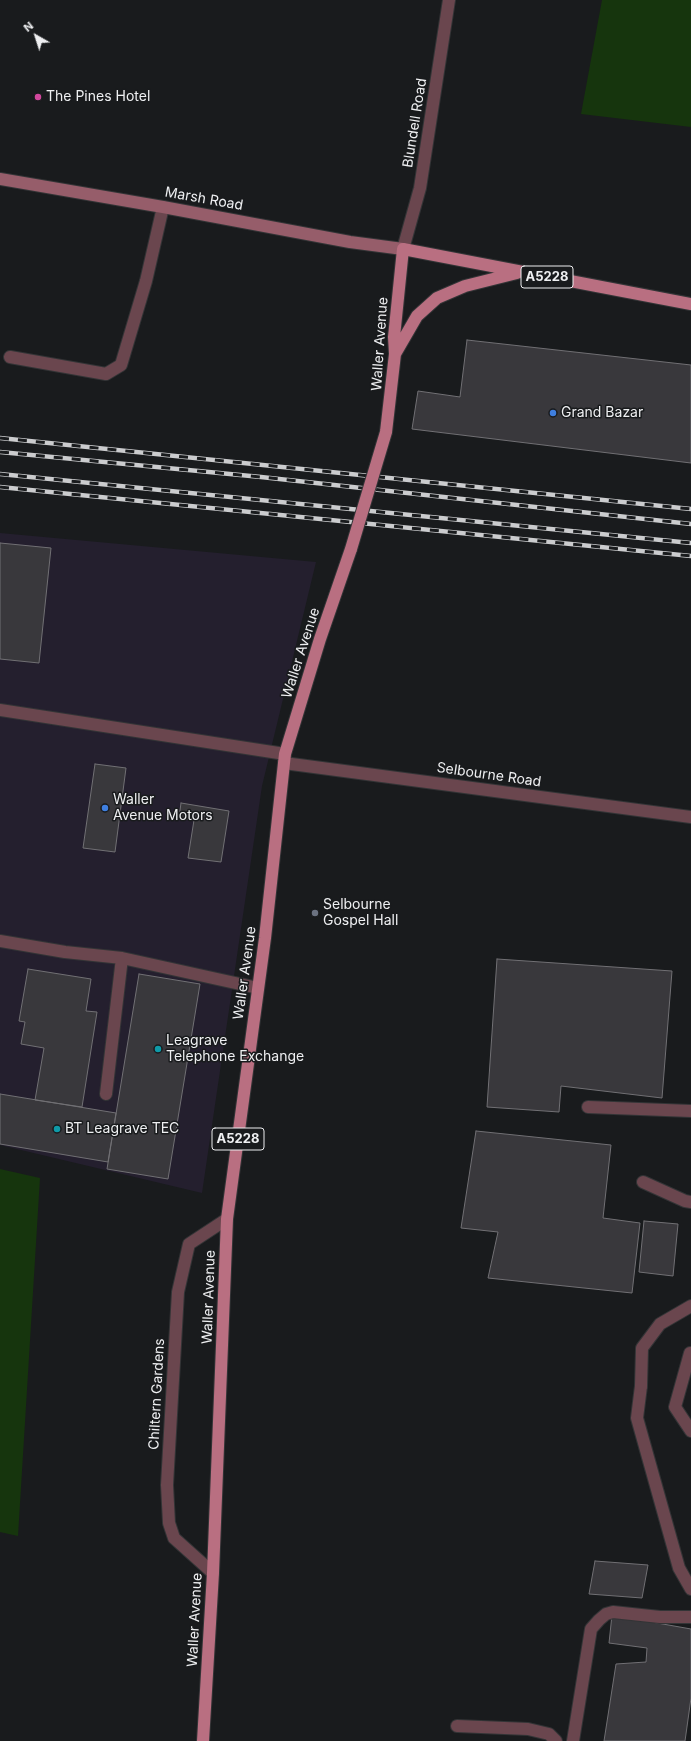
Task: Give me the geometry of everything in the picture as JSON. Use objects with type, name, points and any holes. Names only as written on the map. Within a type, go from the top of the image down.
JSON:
[{"type":"main road","name":"Marsh Road","points":[[0,179],[163,207],[350,242],[403,249]]},
{"type":"main road","name":"A5228","points":[[403,249],[691,304]]},
{"type":"main road","name":"Waller Avenue","points":[[203,1741],[213,1573],[227,1219],[258,988],[285,758],[320,639],[351,549],[386,432],[395,354],[394,337],[403,249]]},
{"type":"main road","points":[[395,354],[418,316],[437,298],[465,286],[520,272]]},
{"type":"street","name":"Blundell Road","points":[[403,249],[420,188],[449,0]]},
{"type":"street","points":[[10,357],[106,374],[121,365],[146,281],[163,207]]},
{"type":"street","name":"Selbourne Road","points":[[0,710],[285,758],[691,817]]},
{"type":"street","points":[[0,941],[65,952],[122,958],[258,988]]},
{"type":"street","points":[[106,1094],[122,958]]},
{"type":"street","points":[[588,1107],[691,1111]]},
{"type":"street","points":[[643,1182],[685,1201],[691,1202]]},
{"type":"street","name":"Chiltern Gardens","points":[[213,1573],[174,1538],[169,1523],[167,1485],[178,1292],[187,1251],[189,1244],[227,1219]]},
{"type":"street","points":[[691,1306],[660,1324],[642,1348],[641,1386],[637,1418],[679,1568],[691,1589]]},
{"type":"street","points":[[690,1353],[675,1407],[691,1431]]},
{"type":"street","points":[[573,1741],[591,1629],[599,1620],[606,1614],[613,1612],[660,1617],[691,1617]]},
{"type":"street","points":[[456,1726],[528,1729],[549,1734],[556,1741]]},
{"type":"shaded area","points":[[0,533],[316,562],[262,786],[202,1193],[0,1145]]},
{"type":"green space","points":[[602,0],[691,0],[691,127],[581,114]]},
{"type":"green space","points":[[0,1169],[40,1178],[18,1536],[0,1532]]},
{"type":"building","name":"Grand Bazar","points":[[467,340],[691,365],[691,463],[412,429],[418,391],[460,397]]},
{"type":"building","points":[[0,543],[51,548],[39,663],[0,659]]},
{"type":"building","name":"Waller Avenue Motors","points":[[95,764],[126,768],[115,852],[83,848]]},
{"type":"building","points":[[181,803],[229,811],[221,862],[188,858],[194,820],[179,818]]},
{"type":"building","points":[[497,959],[672,971],[662,1098],[561,1086],[559,1112],[487,1107]]},
{"type":"building","points":[[28,969],[91,979],[86,1011],[97,1012],[82,1107],[35,1100],[44,1048],[21,1044],[25,1022],[19,1021]]},
{"type":"building","name":"Leagrave Telephone Exchange","points":[[139,974],[200,984],[168,1179],[107,1169]]},
{"type":"building","name":"BT Leagrave TEC","points":[[0,1094],[116,1113],[108,1162],[0,1144]]},
{"type":"building","points":[[476,1131],[611,1145],[603,1218],[640,1223],[632,1293],[488,1278],[498,1232],[461,1228]]},
{"type":"building","points":[[644,1221],[678,1224],[673,1276],[639,1272]]},
{"type":"building","points":[[595,1561],[648,1565],[642,1598],[589,1594]]},
{"type":"building","points":[[612,1615],[691,1629],[691,1698],[685,1741],[604,1741],[616,1664],[646,1662],[647,1648],[609,1643]]},
{"type":"railway","points":[[0,438],[691,509]]},
{"type":"railway","points":[[0,452],[261,477],[691,524]]},
{"type":"railway","points":[[0,474],[691,543]]},
{"type":"railway","points":[[0,487],[691,556]]},
{"type":"place","name":"The Pines Hotel","points":[[38,97]]},
{"type":"place","name":"Grand Bazar","points":[[553,413]]},
{"type":"place","name":"Waller Avenue Motors","points":[[105,808]]},
{"type":"place","name":"Selbourne Gospel Hall","points":[[315,913]]},
{"type":"place","name":"Leagrave Telephone Exchange","points":[[158,1049]]},
{"type":"place","name":"BT Leagrave TEC","points":[[57,1129]]}]
